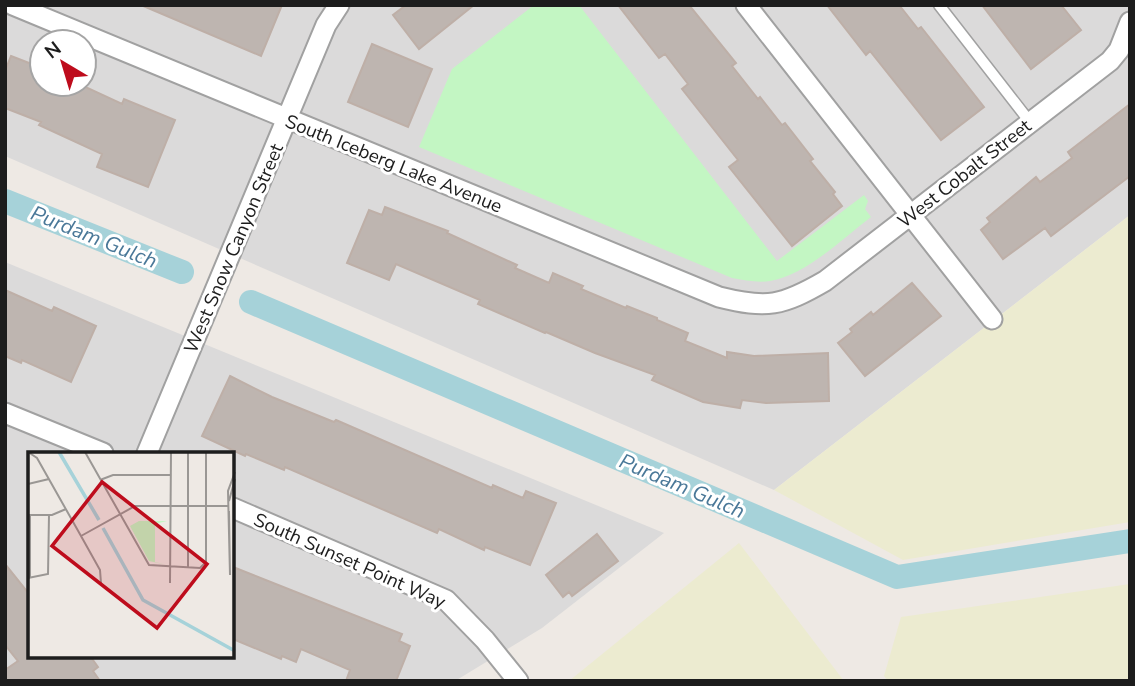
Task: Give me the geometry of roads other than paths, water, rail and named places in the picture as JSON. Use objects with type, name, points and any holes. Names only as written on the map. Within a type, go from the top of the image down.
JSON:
[{"type":"street","name":"South Iceberg Lake Avenue","points":[[13,5],[719,297],[751,305],[779,304]]},
{"type":"street","name":"West Snow Canyon Street","points":[[148,452],[326,25],[339,5]]},
{"type":"street","points":[[746,5],[992,319]]},
{"type":"street","name":"West Cobalt Street","points":[[779,304],[825,281],[1110,61],[1119,50],[1130,22]]},
{"type":"street","points":[[5,413],[101,452]]},
{"type":"street","name":"South Sunset Point Way","points":[[234,509],[446,600],[485,640],[518,681]]},
{"type":"lane","points":[[939,5],[1030,122]]},
{"type":"waterway","name":"Purdam Gulch","points":[[5,201],[182,272]]},
{"type":"waterway","name":"Purdam Gulch","points":[[251,302],[897,577],[1130,541]]}]
